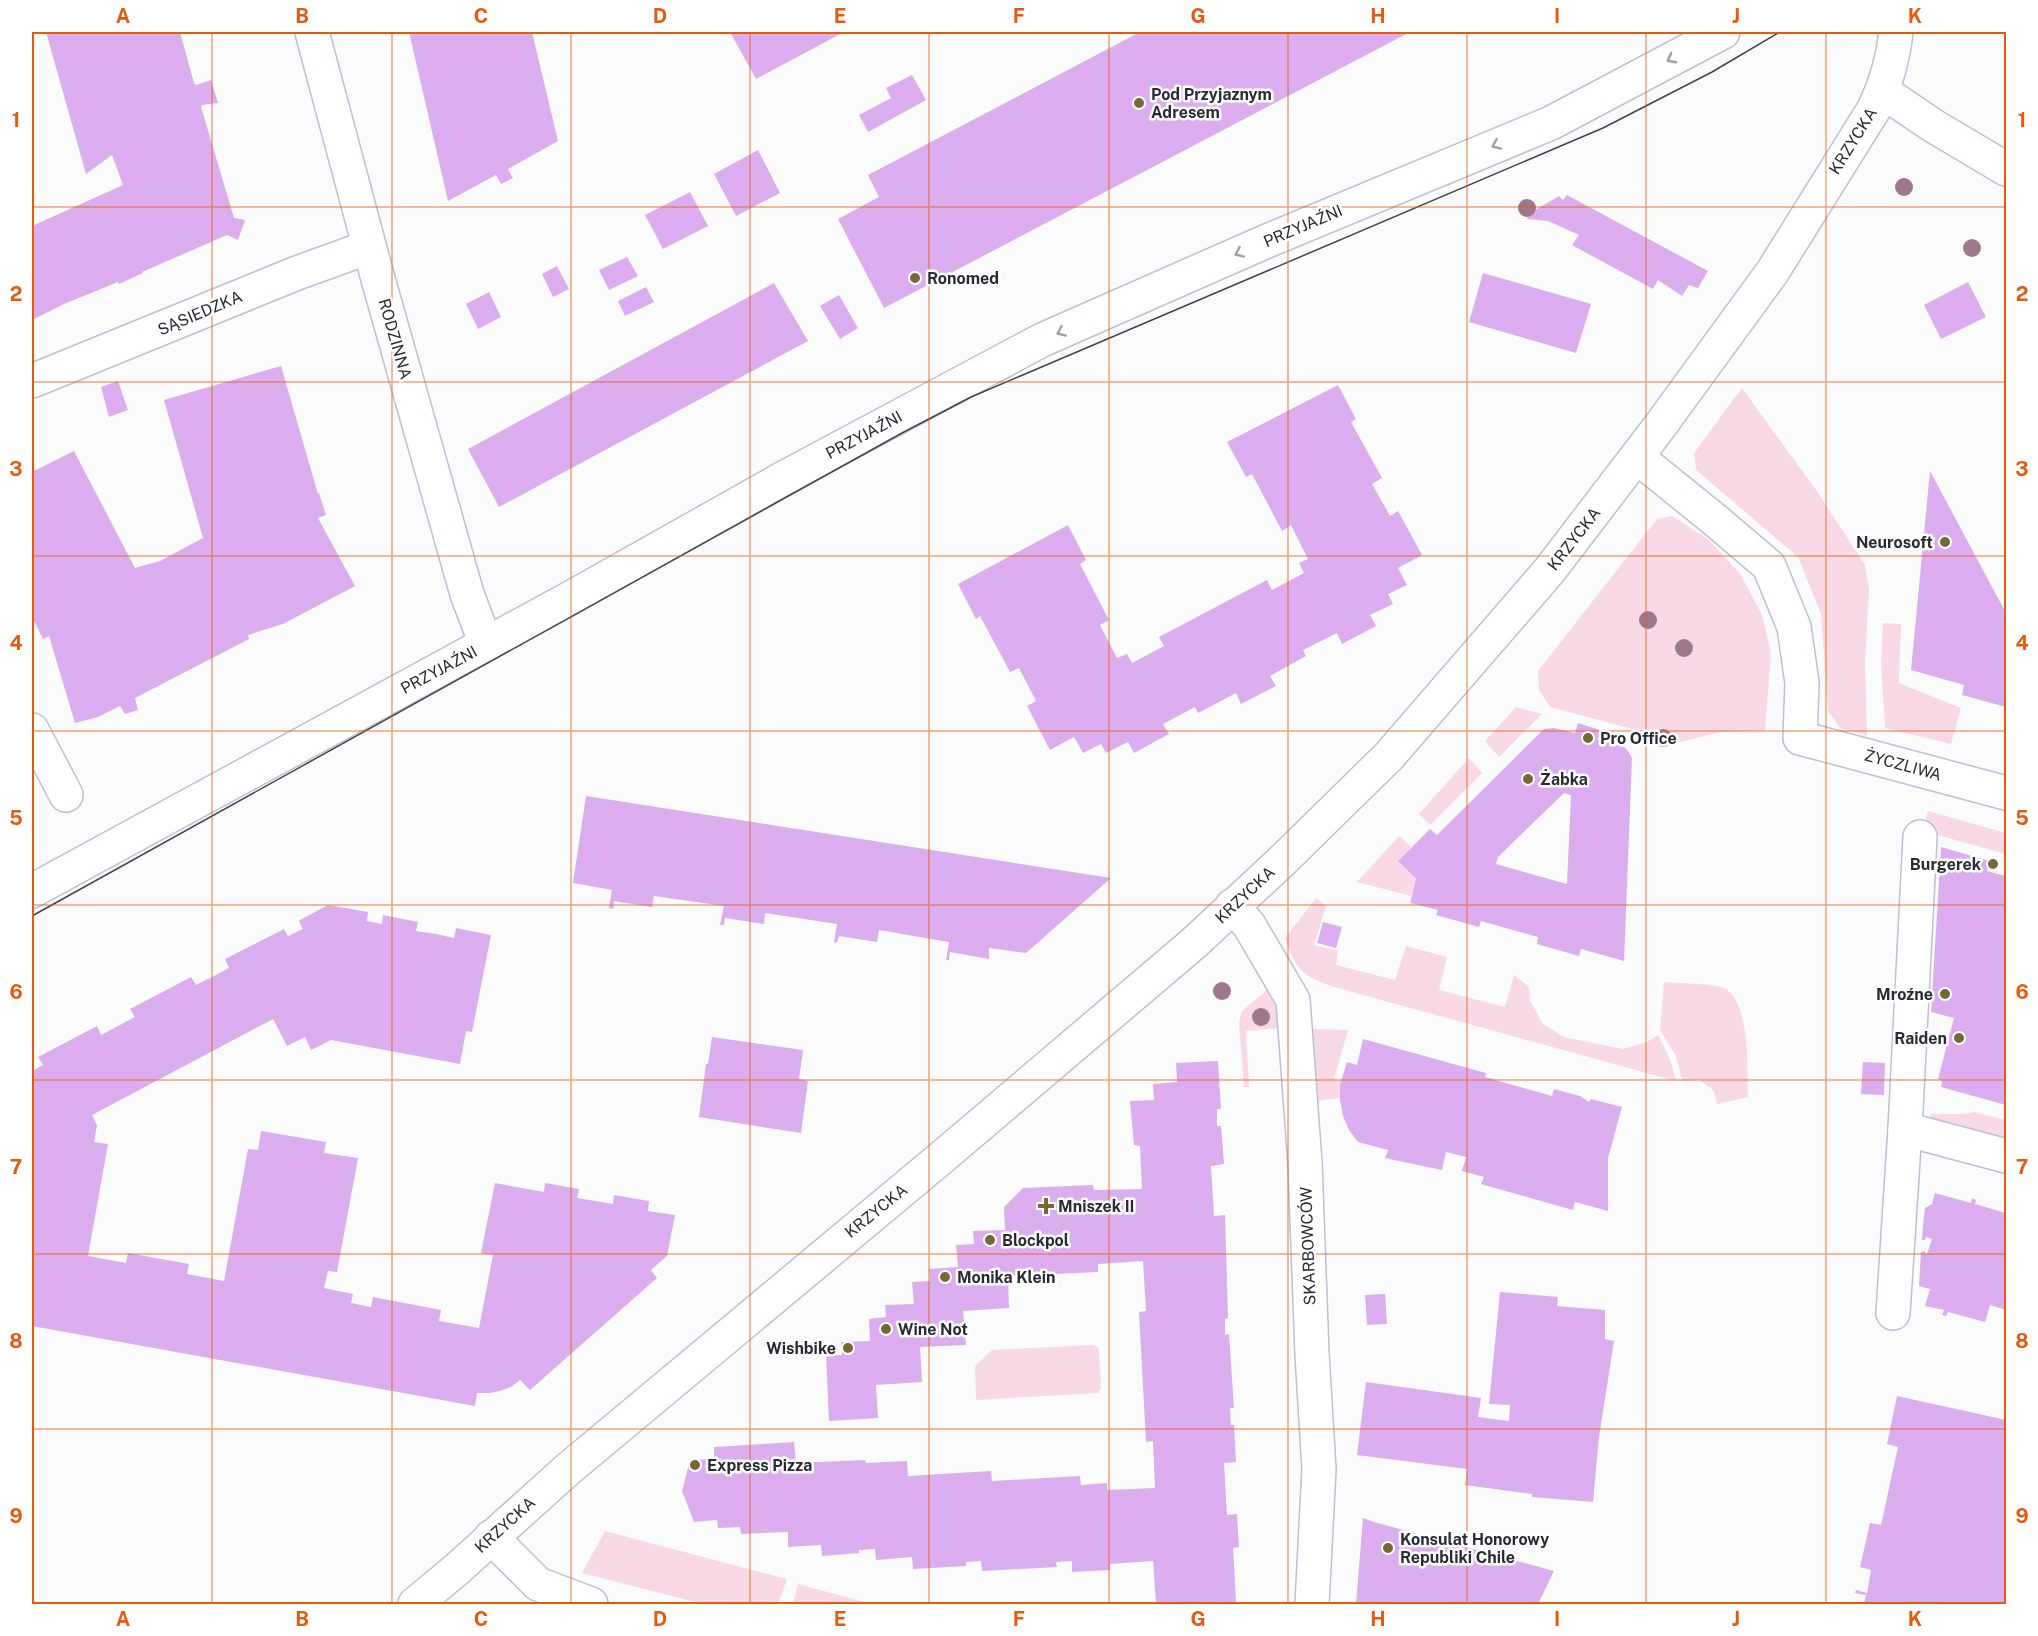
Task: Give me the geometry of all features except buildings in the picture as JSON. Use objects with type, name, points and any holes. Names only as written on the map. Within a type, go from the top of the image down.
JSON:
[{"type":"street","name":"RODZINNA","points":[[312,32],[369,247],[467,594],[486,644]]},
{"type":"street","name":"KRZYCKA","points":[[415,1605],[594,1447],[1194,944],[1389,756],[1549,571],[1637,457],[1773,271],[1869,118],[1882,91],[1893,56],[1896,32]]},
{"type":"street","name":"PRZYJAŹNI","points":[[32,891],[486,644],[782,479],[1042,340],[1267,241],[1551,123],[1706,35]]},
{"type":"street","points":[[1882,91],[1932,125],[2007,169]]},
{"type":"street","name":"SĄSIEDZKA","points":[[32,381],[297,273],[369,247]]},
{"type":"street","name":"ŻYCZLIWA","points":[[1637,457],[1769,566],[1794,627],[1802,683],[1800,738],[2007,793]]},
{"type":"street","points":[[32,730],[66,795]]},
{"type":"street","points":[[1893,1313],[1920,837]]},
{"type":"street","name":"SKARBOWCÓW","points":[[1232,906],[1249,925],[1293,1000],[1305,1163],[1319,1469],[1312,1605]]},
{"type":"street","points":[[1905,1129],[2007,1156]]},
{"type":"street","points":[[491,1537],[538,1584],[591,1605]]},
{"type":"shaded area","points":[[1742,388],[1816,490],[1865,565],[1869,590],[1865,663],[1867,736],[1840,728],[1828,711],[1821,614],[1798,557],[1696,470],[1694,453]]},
{"type":"shaded area","points":[[1672,516],[1709,540],[1741,575],[1762,615],[1771,653],[1765,730],[1720,732],[1681,742],[1550,707],[1539,690],[1538,671],[1657,519]]},
{"type":"shaded area","points":[[1883,623],[1901,624],[1899,683],[1961,708],[1951,744],[1885,728],[1881,662]]},
{"type":"shaded area","points":[[1516,707],[1542,714],[1499,757],[1485,741]]},
{"type":"shaded area","points":[[1469,758],[1482,773],[1430,825],[1419,814]]},
{"type":"shaded area","points":[[1928,811],[2006,833],[2006,854],[1923,831]]},
{"type":"shaded area","points":[[1399,836],[1411,847],[1398,861],[1416,880],[1411,896],[1357,882]]},
{"type":"shaded area","points":[[1316,898],[1326,906],[1314,945],[1338,951],[1336,965],[1395,980],[1406,946],[1447,957],[1439,990],[1505,1007],[1514,975],[1529,987],[1530,1001],[1543,1024],[1564,1037],[1623,1049],[1647,1042],[1658,1035],[1670,1059],[1676,1081],[1334,987],[1314,979],[1297,965],[1285,938]]},
{"type":"shaded area","points":[[1664,982],[1720,987],[1733,996],[1739,1007],[1746,1037],[1748,1097],[1717,1104],[1714,1091],[1700,1080],[1682,1081],[1676,1056],[1660,1030]]},
{"type":"shaded area","points":[[1269,988],[1280,1008],[1282,1028],[1246,1031],[1249,1087],[1244,1087],[1239,1023],[1242,1011]]},
{"type":"shaded area","points":[[1312,1029],[1348,1030],[1334,1079],[1342,1081],[1340,1098],[1315,1101]]},
{"type":"shaded area","points":[[1974,1112],[2006,1120],[2006,1139],[1930,1119],[1931,1114]]},
{"type":"shaded area","points":[[1093,1345],[1099,1348],[1101,1388],[1098,1393],[976,1400],[975,1366],[992,1350]]},
{"type":"shaded area","points":[[605,1531],[787,1579],[778,1604],[703,1604],[582,1573]]},
{"type":"shaded area","points":[[798,1584],[872,1604],[793,1604]]},
{"type":"tram line","points":[[32,916],[902,433],[971,397],[1603,128],[1712,72],[1780,32]]},
{"type":"place","name":"Pod Przyjaznym Adresem","points":[[1139,103]]},
{"type":"place","name":"Ronomed","points":[[915,278]]},
{"type":"place","name":"Neurosoft","points":[[1945,542]]},
{"type":"place","name":"Pro Office","points":[[1588,738]]},
{"type":"place","name":"Żabka","points":[[1528,779]]},
{"type":"place","name":"Burgerek","points":[[1993,864]]},
{"type":"place","name":"Mroźne","points":[[1945,994]]},
{"type":"place","name":"Raiden","points":[[1959,1038]]},
{"type":"place","name":"Mniszek II","points":[[1046,1206]]},
{"type":"place","name":"Blockpol","points":[[990,1240]]},
{"type":"place","name":"Monika Klein","points":[[945,1277]]},
{"type":"place","name":"Wine Not","points":[[886,1329]]},
{"type":"place","name":"Wishbike","points":[[848,1348]]},
{"type":"place","name":"Express Pizza","points":[[695,1465]]},
{"type":"place","name":"Konsulat Honorowy Republiki Chile","points":[[1388,1548]]}]
